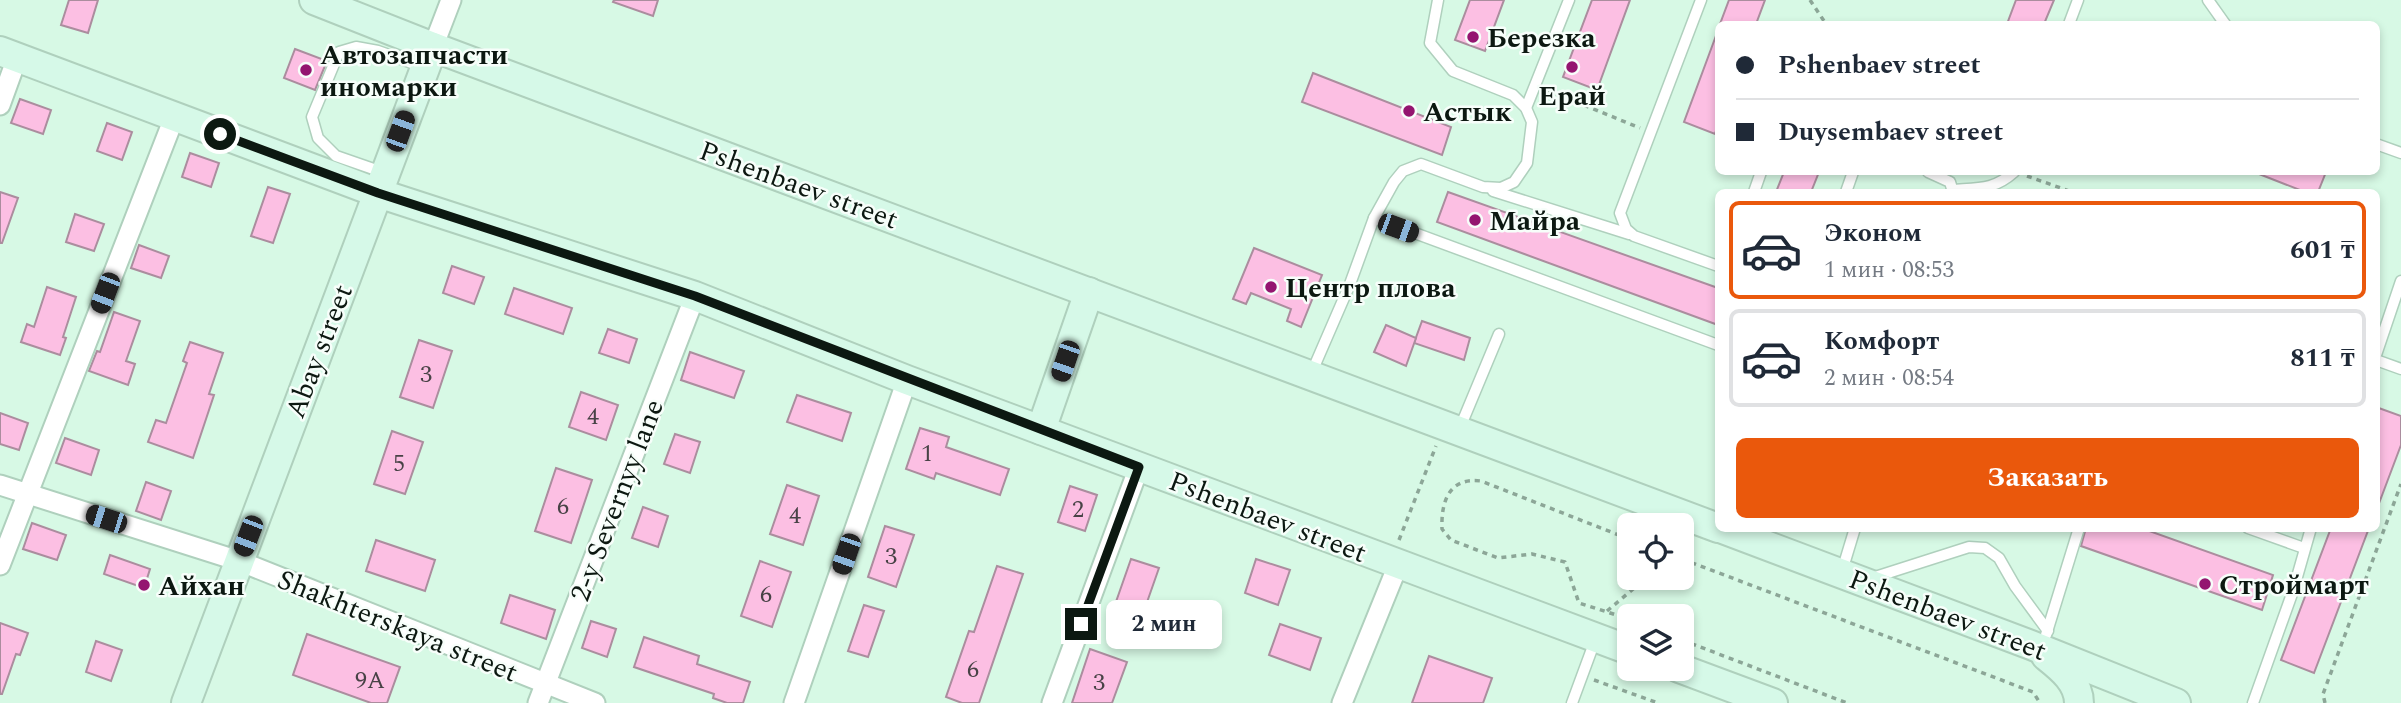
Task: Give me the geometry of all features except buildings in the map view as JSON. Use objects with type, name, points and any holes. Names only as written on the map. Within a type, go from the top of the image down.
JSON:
[{"type":"main road","name":"Pshenbaev street","points":[[314,0],[428,57],[1089,292],[1715,525]]},
{"type":"main road","name":"Pshenbaev street","points":[[9,55],[174,118],[381,183],[695,296],[908,380],[1617,645]]},
{"type":"main road","name":"Abay street","points":[[186,703],[428,57]]},
{"type":"main road","points":[[1041,430],[1089,292]]},
{"type":"main road","name":"Pshenbaev street","points":[[1733,532],[1851,578],[2040,642],[2176,703]]},
{"type":"main road","points":[[2040,642],[2065,671],[2079,694],[2079,703]]},
{"type":"main road","points":[[1694,674],[1773,703]]},
{"type":"street","name":"Abay street","points":[[428,57],[451,0]]},
{"type":"street","points":[[0,105],[9,55]]},
{"type":"street","points":[[0,565],[174,118]]},
{"type":"street","name":"2-y Severnyy lane","points":[[537,703],[695,296]]},
{"type":"street","points":[[794,703],[908,380]]},
{"type":"street","points":[[1052,703],[1139,467]]},
{"type":"street","name":"Shakhterskaya street","points":[[0,485],[239,561],[595,703]]},
{"type":"street","points":[[1342,703],[1394,563]]},
{"type":"lane","points":[[1526,108],[1569,0]]},
{"type":"lane","points":[[1634,236],[1626,229],[1620,213],[1700,0]]},
{"type":"lane","points":[[2070,21],[2078,0]]},
{"type":"lane","points":[[2208,0],[2223,21]]},
{"type":"lane","points":[[1436,2],[1430,43],[1442,59],[1464,77],[1513,95],[1526,108],[1532,122],[1527,163],[1514,183],[1501,188],[1483,187]]},
{"type":"lane","points":[[381,183],[336,156],[318,138],[312,117],[339,52],[356,47],[428,57]]},
{"type":"lane","points":[[2380,145],[2401,153]]},
{"type":"lane","points":[[1311,374],[1350,284],[1374,218],[1394,182],[1404,171],[1421,164],[1715,265]]},
{"type":"lane","points":[[1935,175],[1950,182],[1952,189]]},
{"type":"lane","points":[[1971,189],[2001,183],[2010,175]]},
{"type":"lane","points":[[1374,218],[1715,344]]},
{"type":"lane","points":[[2380,345],[2401,281]]},
{"type":"lane","points":[[1452,427],[1499,334]]},
{"type":"lane","points":[[2380,359],[2401,369]]},
{"type":"lane","points":[[1856,532],[1851,578],[1969,547],[1985,548],[1999,558],[2040,642]]},
{"type":"lane","points":[[2040,642],[2078,532]]},
{"type":"lane","points":[[2259,532],[2304,548]]},
{"type":"lane","points":[[2253,703],[2293,591],[2310,532]]},
{"type":"lane","points":[[1572,703],[1592,636]]},
{"type":"path","points":[[1810,0],[1824,21]]},
{"type":"path","points":[[1535,86],[1650,132]]},
{"type":"path","points":[[2026,176],[2064,189]]},
{"type":"path","points":[[1394,563],[1452,427]]},
{"type":"path","points":[[1617,534],[1481,481],[1470,480],[1459,484],[1449,493],[1441,508],[1442,529],[1451,540],[1498,558],[1532,554],[1564,562],[1579,603],[1617,615]]},
{"type":"path","points":[[2325,703],[2323,694],[2401,484]]},
{"type":"path","points":[[1694,564],[2033,692],[2040,703]]},
{"type":"path","points":[[1592,636],[1607,611],[1632,590]]},
{"type":"path","points":[[1694,644],[1847,703]]},
{"type":"path","points":[[1582,675],[1658,703]]},
{"type":"place","name":"Березка","points":[[1473,37]]},
{"type":"place","name":"Ерай","points":[[1572,67]]},
{"type":"place","name":"Автозапчасти иномарки","points":[[306,70]]},
{"type":"place","name":"Астык","points":[[1409,111]]},
{"type":"place","name":"Майра","points":[[1475,220]]},
{"type":"place","name":"Центр плова","points":[[1271,287]]},
{"type":"place","name":"Строймарт","points":[[2205,584]]},
{"type":"place","name":"Айхан","points":[[144,585]]},
{"type":"route","points":[[220,134],[378,193],[695,296],[1139,467],[1081,624]]}]
